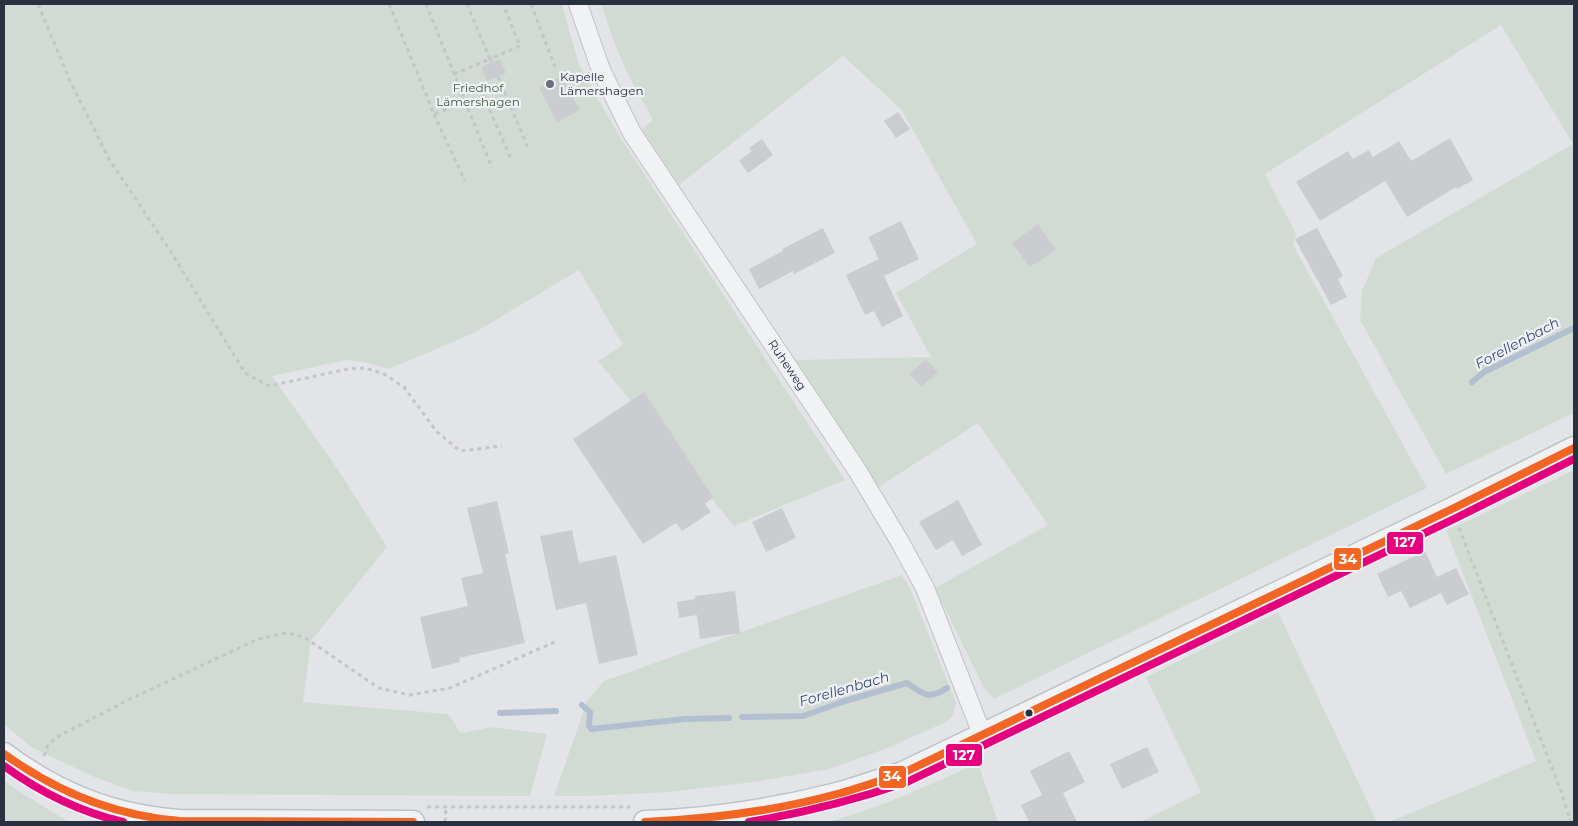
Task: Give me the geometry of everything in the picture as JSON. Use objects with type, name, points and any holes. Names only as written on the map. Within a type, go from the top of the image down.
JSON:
[{"type":"street","name":"Ruheweg","points":[[578,4],[601,70],[632,132],[846,454],[900,542],[925,588],[982,734]]},
{"type":"street","points":[[639,814],[686,821],[732,816],[839,794],[903,772],[1452,509],[1574,448]]},
{"type":"street","points":[[4,754],[37,776],[80,798],[113,810],[142,816],[180,821],[419,815]]},
{"type":"path","points":[[39,4],[71,83],[109,159],[171,252],[245,373],[269,386],[348,369],[365,368],[384,374],[404,387],[436,431],[460,451],[502,446]]},
{"type":"path","points":[[389,4],[434,114],[465,181]]},
{"type":"path","points":[[426,4],[492,168]]},
{"type":"path","points":[[467,4],[491,61]]},
{"type":"path","points":[[454,74],[491,61],[520,46],[503,4]]},
{"type":"path","points":[[532,4],[555,67]]},
{"type":"path","points":[[498,77],[529,150]]},
{"type":"path","points":[[483,95],[511,159]]},
{"type":"path","points":[[434,114],[465,102]]},
{"type":"path","points":[[1452,509],[1561,791],[1570,822]]},
{"type":"path","points":[[37,776],[48,745],[55,738],[128,700],[258,639],[286,634],[304,638],[379,688],[410,695],[450,688],[556,642]]},
{"type":"path","points":[[446,807],[446,822]]},
{"type":"path","points":[[419,815],[446,807],[639,814]]},
{"type":"green space","name":"Friedhof Lämershagen","points":[[4,4],[562,4],[579,65],[618,134],[845,480],[734,526],[598,361],[623,345],[579,270],[474,333],[389,369],[364,362],[346,360],[272,376],[339,471],[387,547],[311,641],[303,702],[448,714],[461,733],[493,727],[547,734],[530,796],[173,794],[132,791],[92,776],[31,747],[4,724]]},
{"type":"green space","points":[[601,4],[1574,4],[1574,413],[1446,474],[1360,320],[1362,291],[1376,258],[1573,144],[1501,25],[1265,174],[1296,234],[1293,245],[1427,488],[994,699],[984,688],[935,588],[1048,525],[978,423],[877,488],[795,360],[931,357],[896,293],[977,244],[901,109],[843,56],[679,185],[642,129],[653,120],[627,73]]},
{"type":"green space","points":[[1574,470],[1574,822],[1389,822],[1536,761],[1446,530]]},
{"type":"green space","points":[[902,575],[910,588],[956,703],[953,715],[946,722],[885,749],[829,769],[754,782],[669,792],[554,796],[587,701],[604,681]]},
{"type":"green space","points":[[1278,612],[1377,822],[1140,822],[1201,792],[1146,677]]},
{"type":"green space","points":[[978,763],[998,822],[828,822],[885,803]]},
{"type":"green space","points":[[4,781],[64,819],[71,822],[4,822]]},
{"type":"building","points":[[500,59],[506,73],[487,81],[481,67]]},
{"type":"building","points":[[561,76],[580,110],[557,122],[539,88]]},
{"type":"building","points":[[898,112],[910,129],[896,138],[884,121]]},
{"type":"building","points":[[1450,138],[1473,180],[1457,189],[1456,187],[1407,217],[1385,181],[1320,221],[1296,182],[1348,151],[1353,159],[1369,150],[1373,157],[1399,141],[1411,161]]},
{"type":"building","points":[[762,139],[773,155],[748,173],[739,161],[752,151],[749,148]]},
{"type":"building","points":[[901,221],[919,259],[884,276],[903,316],[882,327],[874,311],[865,315],[846,275],[879,259],[868,237]]},
{"type":"building","points":[[1038,224],[1056,250],[1030,267],[1012,243]]},
{"type":"building","points":[[823,228],[835,253],[794,274],[793,271],[759,289],[749,269],[783,251],[782,249]]},
{"type":"building","points":[[1317,228],[1343,276],[1338,279],[1347,297],[1331,305],[1295,239]]},
{"type":"building","points":[[926,359],[938,372],[921,387],[910,374]]},
{"type":"building","points":[[644,392],[713,497],[705,504],[711,512],[682,531],[676,523],[643,544],[573,439]]},
{"type":"building","points":[[958,500],[982,545],[962,556],[953,540],[936,550],[919,522]]},
{"type":"building","points":[[497,501],[509,553],[505,554],[525,643],[459,658],[460,662],[432,669],[420,617],[468,606],[461,578],[483,573],[467,508]]},
{"type":"building","points":[[782,508],[796,538],[766,552],[752,522]]},
{"type":"building","points":[[572,530],[579,563],[616,555],[638,655],[599,664],[586,603],[556,610],[540,536]]},
{"type":"building","points":[[1425,551],[1437,577],[1456,568],[1469,594],[1447,605],[1441,593],[1410,608],[1401,591],[1388,597],[1377,574]]},
{"type":"building","points":[[735,591],[740,633],[700,639],[697,615],[679,618],[677,602],[695,599],[695,596]]},
{"type":"building","points":[[1147,747],[1159,772],[1122,789],[1110,764]]},
{"type":"building","points":[[1069,751],[1085,782],[1063,793],[1077,822],[1029,822],[1021,805],[1042,795],[1030,771]]},
{"type":"waterway","name":"Forellenbach","points":[[1472,382],[1484,372],[1574,328]]},
{"type":"waterway","name":"Forellenbach","points":[[742,717],[803,716],[845,701],[907,683],[918,691],[931,695],[947,688]]},
{"type":"waterway","name":"Forellenbach","points":[[582,705],[590,712],[589,725],[591,729],[685,719],[729,718]]},
{"type":"waterway","name":"Forellenbach","points":[[500,713],[556,711]]},
{"type":"transit line","name":"34","points":[[645,822],[694,819],[766,810],[846,792],[903,773],[1452,509],[1574,448]]},
{"type":"transit line","name":"127","points":[[749,822],[829,805],[907,782],[1456,518],[1574,459]]},
{"type":"transit line","name":"34","points":[[4,754],[24,768],[66,791],[110,808],[156,818],[180,821],[413,822]]},
{"type":"transit line","name":"127","points":[[4,766],[46,793],[91,813],[123,822]]},
{"type":"place","name":"Kapelle Lämershagen","points":[[550,84]]}]
